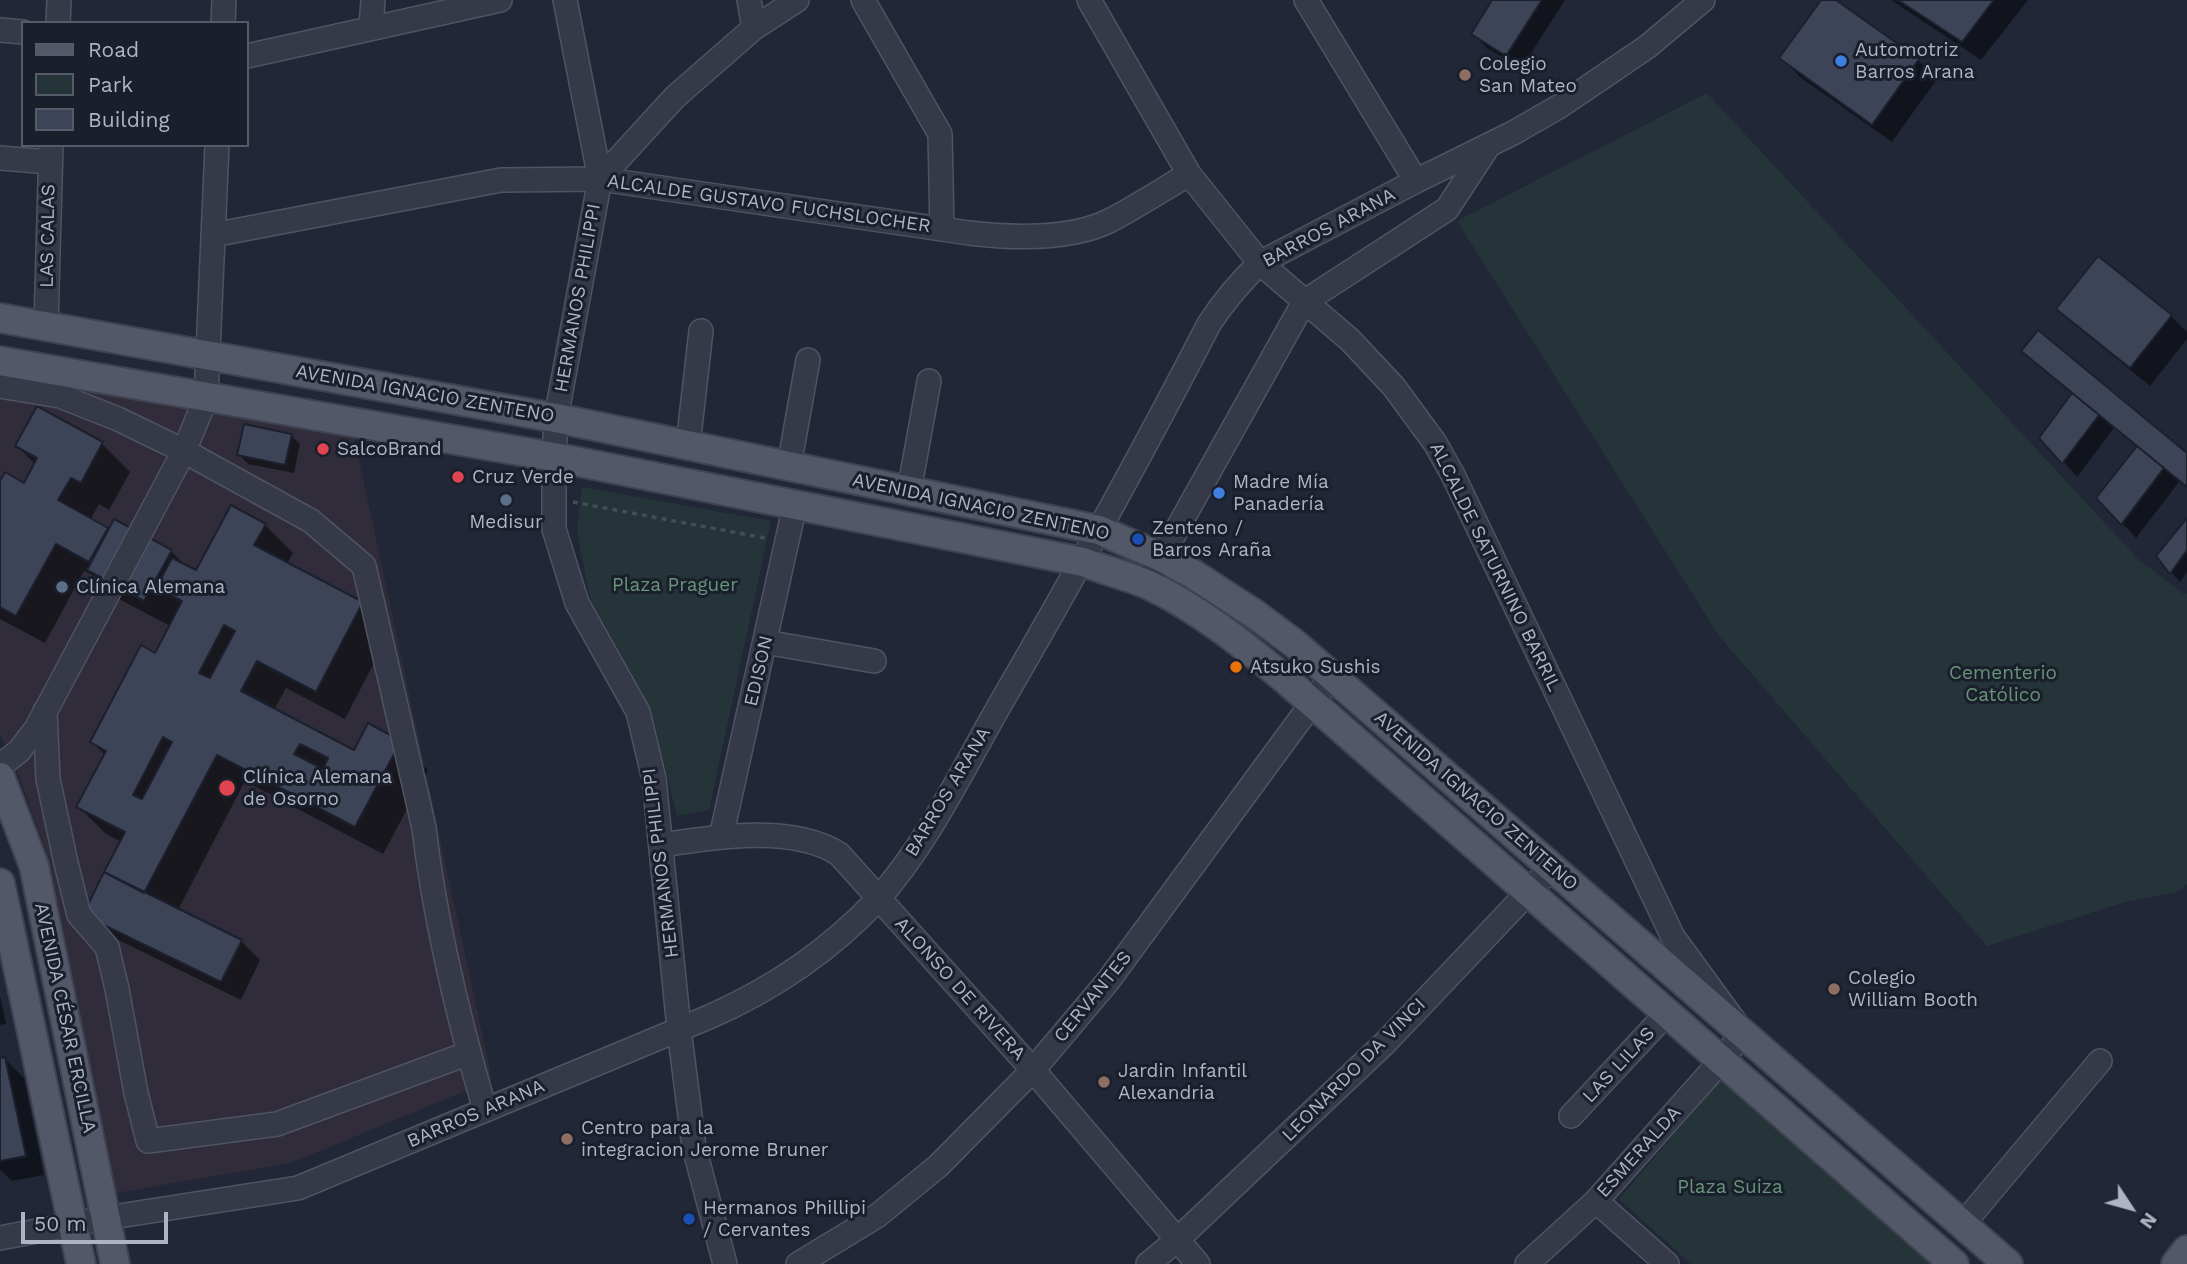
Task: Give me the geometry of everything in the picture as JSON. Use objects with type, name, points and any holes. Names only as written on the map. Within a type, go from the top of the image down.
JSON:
[{"type":"main road","name":"AVENIDA IGNACIO ZENTENO","points":[[0,318],[556,418],[688,445],[1099,530],[1161,557],[1194,574],[1256,615],[1332,676],[2008,1264]]},
{"type":"main road","name":"AVENIDA IGNACIO ZENTENO","points":[[0,361],[554,457],[1083,562],[1148,585],[1234,638],[1286,680],[1954,1264]]},
{"type":"main road","points":[[319,416],[325,376]]},
{"type":"main road","name":"AVENIDA CÉSAR ERCILLA","points":[[0,777],[34,866],[116,1264]]},
{"type":"main road","name":"AVENIDA CÉSAR ERCILLA","points":[[0,883],[4,913],[81,1264]]},
{"type":"main road","points":[[2175,1264],[2187,1250]]},
{"type":"street","points":[[58,21],[59,0]]},
{"type":"street","points":[[223,21],[224,0]]},
{"type":"street","points":[[371,28],[373,0]]},
{"type":"street","points":[[248,56],[499,0]]},
{"type":"street","points":[[565,0],[600,179]]},
{"type":"street","points":[[749,0],[754,28]]},
{"type":"street","name":"HERMANOS PHILIPPI","points":[[725,1264],[694,1147],[679,1029],[654,779],[638,712],[577,603],[554,529],[556,418],[600,179],[675,97],[754,28],[797,0]]},
{"type":"street","points":[[863,0],[940,134],[942,229]]},
{"type":"street","name":"ALCALDE SATURNINO BARRIL","points":[[1089,0],[1189,174],[1260,264],[1350,340],[1373,363],[1435,443],[1453,475],[1673,937],[1743,1033]]},
{"type":"street","points":[[1306,0],[1416,181]]},
{"type":"street","name":"BARROS ARANA","points":[[0,1238],[106,1218],[298,1188],[738,1004],[794,971],[853,925],[878,898],[921,842],[1083,562],[1209,324],[1234,289],[1260,264],[1416,181],[1489,146],[1560,106],[1647,47],[1703,0]]},
{"type":"street","points":[[0,30],[21,32]]},
{"type":"street","name":"BARROS ARANA","points":[[1148,585],[1161,557],[1304,302],[1447,209],[1489,146]]},
{"type":"street","points":[[0,766],[19,751],[36,729],[184,451],[206,398],[217,147]]},
{"type":"street","points":[[0,158],[50,153]]},
{"type":"street","name":"LAS CALAS","points":[[46,326],[50,153]]},
{"type":"street","name":"ALCALDE GUSTAVO FUCHSLOCHER","points":[[213,235],[501,180],[600,179],[942,229],[1025,237],[1107,222],[1189,174]]},
{"type":"street","points":[[688,445],[701,331]]},
{"type":"street","points":[[789,466],[808,360]]},
{"type":"street","points":[[909,491],[929,381]]},
{"type":"street","points":[[0,386],[60,396],[118,419],[184,451],[311,521],[364,566],[424,828],[436,907],[469,1053],[485,1110]]},
{"type":"street","name":"EDISON","points":[[721,837],[795,505]]},
{"type":"street","points":[[765,642],[874,661]]},
{"type":"street","name":"CERVANTES","points":[[798,1264],[877,1216],[928,1174],[1033,1070],[1108,981],[1332,676]]},
{"type":"street","points":[[45,711],[48,779],[66,863],[79,915],[107,947],[148,1141],[277,1124],[469,1053]]},
{"type":"street","name":"ALONSO DE RIVERA","points":[[662,845],[721,837],[795,836],[820,843],[847,861],[1033,1070],[1198,1264]]},
{"type":"street","name":"LEONARDO DA VINCI","points":[[1148,1264],[1177,1240],[1385,1043],[1552,867]]},
{"type":"street","points":[[1643,946],[1658,952],[1673,937]]},
{"type":"street","name":"LAS LILAS","points":[[1571,1116],[1667,1013]]},
{"type":"street","name":"ESMERALDA","points":[[1527,1264],[1596,1201],[1743,1033]]},
{"type":"street","points":[[1963,1224],[2100,1061]]},
{"type":"street","points":[[1596,1201],[1667,1264]]},
{"type":"path","points":[[554,502],[573,502],[787,542]]},
{"type":"shaded area","name":"Clínica Alemana de Osorno","points":[[0,375],[353,432],[492,1080],[291,1163],[116,1193],[50,862],[19,776],[0,734]]},
{"type":"green space","name":"Cementerio Católico","points":[[1707,93],[2138,559],[2185,595],[2187,593],[2187,884],[2177,892],[2125,902],[1987,946],[1719,636],[1457,221]]},
{"type":"green space","name":"Plaza Praguer","points":[[582,487],[771,521],[709,810],[677,816],[650,707],[590,598],[577,532]]},
{"type":"green space","name":"Plaza Suiza","points":[[1723,1077],[1933,1264],[1691,1264],[1619,1199]]},
{"type":"building","points":[[1492,0],[1542,0],[1506,56],[1471,34]]},
{"type":"building","points":[[1821,0],[1836,0],[1919,59],[1872,125],[1779,58]]},
{"type":"building","points":[[1898,0],[1994,0],[1962,42]]},
{"type":"building","points":[[2098,256],[2172,315],[2130,368],[2056,309]]},
{"type":"building","points":[[2038,330],[2187,453],[2187,487],[2021,351]]},
{"type":"building","points":[[2072,393],[2099,415],[2062,464],[2039,438]]},
{"type":"building","points":[[37,406],[103,442],[81,483],[71,478],[58,500],[108,528],[89,562],[56,544],[16,616],[0,607],[0,481],[5,472],[24,483],[37,458],[15,446]]},
{"type":"building","points":[[244,424],[292,434],[285,465],[237,455]]},
{"type":"building","points":[[2137,446],[2164,468],[2121,525],[2096,498]]},
{"type":"building","points":[[231,505],[266,524],[254,545],[363,602],[316,692],[257,661],[241,691],[354,750],[368,723],[401,741],[355,827],[217,755],[144,893],[104,872],[125,832],[76,807],[106,751],[90,742],[141,645],[155,653],[182,601],[156,588],[172,558],[196,570]],"holes":[[[224,625],[235,631],[210,678],[199,673]],[[163,737],[172,742],[142,799],[133,795]],[[300,744],[328,758],[323,769],[294,754]]]},
{"type":"building","points":[[2187,518],[2187,550],[2170,574],[2156,556]]},
{"type":"building","points":[[114,519],[172,550],[144,601],[87,570]]},
{"type":"building","points":[[104,872],[242,940],[221,982],[83,915]]},
{"type":"building","points":[[5,1057],[26,1156],[0,1161],[0,1058]]},
{"type":"place","name":"Automotriz Barros Arana","points":[[1841,61]]},
{"type":"place","name":"Colegio San Mateo","points":[[1465,75]]},
{"type":"place","name":"SalcoBrand","points":[[323,449]]},
{"type":"place","name":"Cruz Verde","points":[[458,477]]},
{"type":"place","name":"Madre Mía Panadería","points":[[1219,493]]},
{"type":"place","name":"Medisur","points":[[506,500]]},
{"type":"place","name":"Zenteno / Barros Araña","points":[[1138,539]]},
{"type":"place","name":"Clínica Alemana","points":[[62,587]]},
{"type":"place","name":"Atsuko Sushis","points":[[1236,667]]},
{"type":"place","name":"Clínica Alemana de Osorno","points":[[227,788]]},
{"type":"place","name":"Colegio William Booth","points":[[1834,989]]},
{"type":"place","name":"Jardin Infantil Alexandria","points":[[1104,1082]]},
{"type":"place","name":"Centro para la integracion Jerome Bruner","points":[[567,1139]]},
{"type":"place","name":"Hermanos Phillipi / Cervantes","points":[[689,1219]]}]
